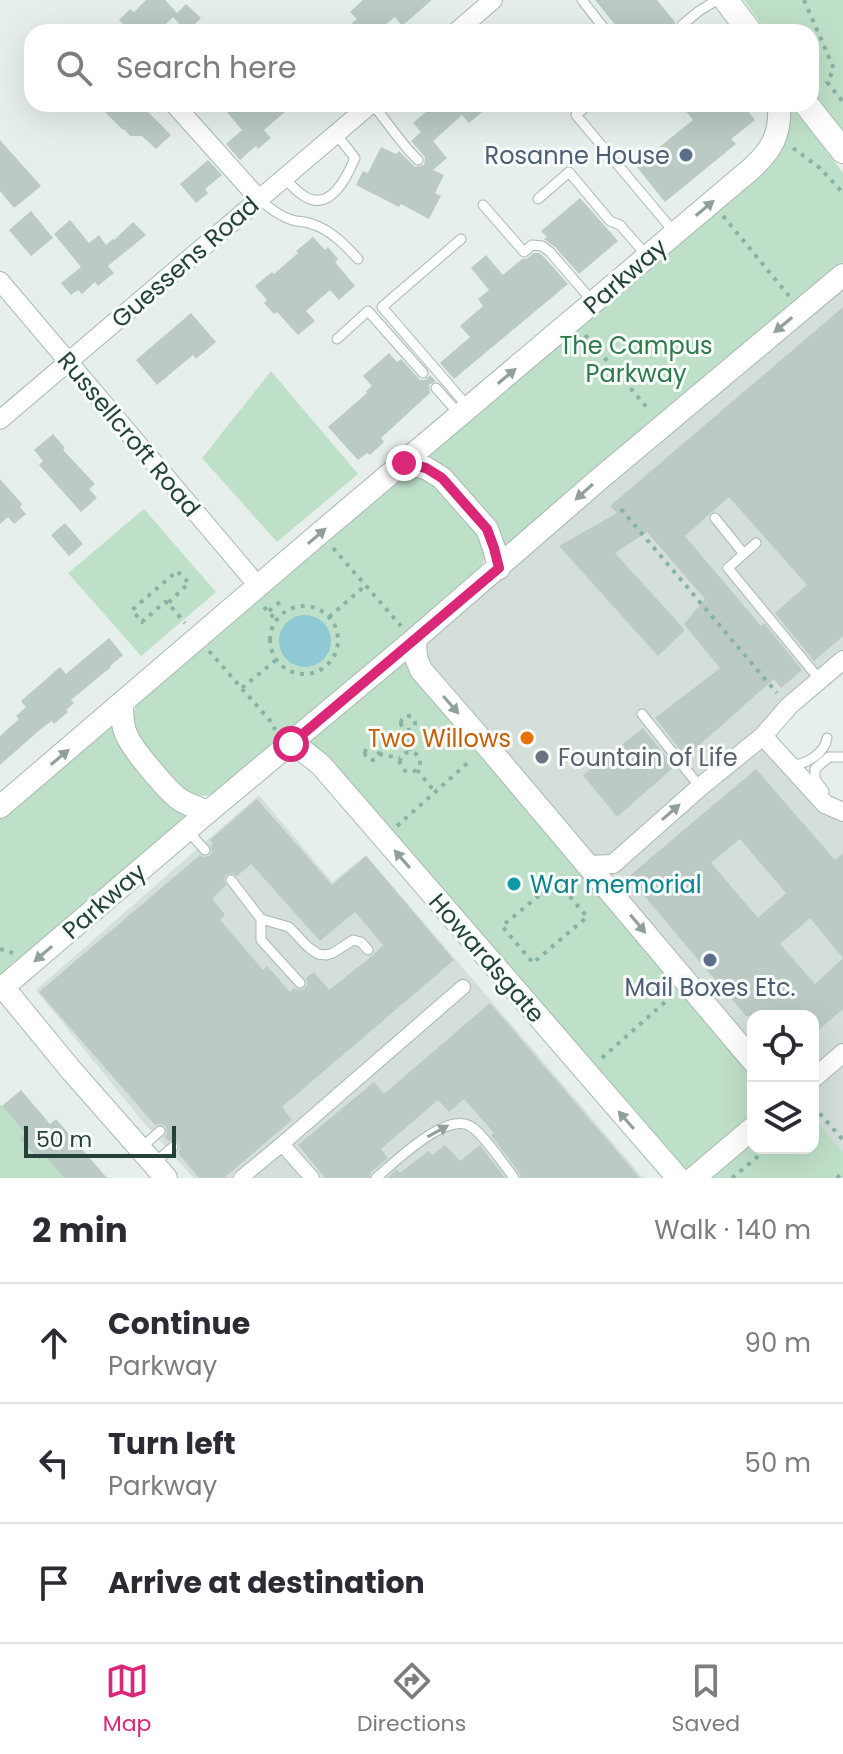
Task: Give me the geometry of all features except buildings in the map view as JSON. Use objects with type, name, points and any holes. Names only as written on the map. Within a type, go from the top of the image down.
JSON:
[{"type":"main road","points":[[726,0],[744,24]]},
{"type":"main road","points":[[812,112],[843,151]]},
{"type":"street","points":[[465,24],[493,0]]},
{"type":"street","points":[[181,112],[259,199]]},
{"type":"street","name":"Guessens Road","points":[[0,420],[362,112]]},
{"type":"street","name":"Parkway","points":[[0,807],[765,156],[775,141],[780,112]]},
{"type":"street","name":"Parkway","points":[[1,989],[291,744],[409,633],[499,568],[662,425],[843,275]]},
{"type":"street","name":"Russellcroft Road","points":[[0,281],[259,587]]},
{"type":"street","points":[[404,463],[426,468],[442,478],[487,529],[499,568]]},
{"type":"street","points":[[409,633],[421,670],[747,1054]]},
{"type":"street","points":[[587,865],[613,864],[763,736],[789,706],[843,660]]},
{"type":"street","points":[[122,705],[123,723],[131,744],[173,794],[208,812]]},
{"type":"street","points":[[763,736],[825,804],[843,812]]},
{"type":"street","name":"Howardsgate","points":[[291,744],[321,765],[678,1178]]},
{"type":"street","points":[[241,1178],[463,987]]},
{"type":"street","points":[[1,989],[154,1163]]},
{"type":"street","points":[[819,1074],[843,1053]]},
{"type":"street","points":[[694,1178],[747,1133]]},
{"type":"street","points":[[282,1144],[312,1178]]},
{"type":"lane","points":[[582,0],[601,24]]},
{"type":"lane","points":[[683,24],[717,0]]},
{"type":"lane","points":[[378,112],[418,160]]},
{"type":"lane","points":[[580,112],[576,115],[675,233]]},
{"type":"lane","points":[[284,178],[304,196],[315,201],[328,198],[338,190],[355,158],[336,134]]},
{"type":"lane","points":[[538,199],[569,172],[610,221],[620,225],[647,257]]},
{"type":"lane","points":[[259,199],[291,220],[311,223],[325,230],[358,259]]},
{"type":"lane","points":[[483,205],[524,252],[532,245],[542,246],[550,252],[594,303]]},
{"type":"lane","points":[[461,239],[382,307],[465,412]]},
{"type":"lane","points":[[337,339],[368,311],[423,373]]},
{"type":"lane","points":[[436,388],[465,412]]},
{"type":"lane","points":[[715,518],[744,554]]},
{"type":"lane","points":[[756,543],[728,568],[820,680]]},
{"type":"lane","points":[[642,714],[700,787]]},
{"type":"lane","points":[[788,765],[797,766],[806,762],[827,744],[827,738]]},
{"type":"lane","points":[[842,757],[829,757],[815,769],[815,779],[843,812]]},
{"type":"lane","points":[[187,830],[205,850]]},
{"type":"lane","points":[[231,880],[261,919],[289,927],[318,954],[333,953],[353,940],[361,942],[368,950]]},
{"type":"lane","points":[[261,919],[261,940],[300,983]]},
{"type":"lane","points":[[376,1178],[435,1131],[453,1123],[469,1125],[479,1134],[514,1178]]},
{"type":"lane","points":[[154,1163],[160,1131]]},
{"type":"lane","points":[[154,1163],[173,1147]]},
{"type":"path","points":[[804,0],[814,24]]},
{"type":"path","points":[[819,34],[834,69],[827,82],[843,102]]},
{"type":"path","points":[[784,143],[841,184],[843,193]]},
{"type":"path","points":[[712,202],[801,310]]},
{"type":"path","points":[[573,321],[662,425]]},
{"type":"path","points":[[621,509],[780,697]]},
{"type":"path","points":[[323,552],[331,545],[409,633]]},
{"type":"path","points":[[329,617],[366,585]]},
{"type":"path","points":[[269,611],[280,602]]},
{"type":"path","points":[[305,606],[316,608],[329,617],[337,631],[338,642],[336,652],[323,669],[303,675],[292,673],[276,660],[269,639],[271,629],[284,612],[305,606]]},
{"type":"path","points":[[242,688],[276,660]]},
{"type":"path","points":[[408,729],[410,751]]},
{"type":"path","points":[[383,838],[487,746]]},
{"type":"path","points":[[410,751],[420,758],[420,764],[417,770],[410,772],[400,765],[400,758],[410,751]]},
{"type":"path","points":[[379,754],[400,758]]},
{"type":"path","points":[[417,770],[435,792]]},
{"type":"path","points":[[557,881],[587,917],[533,963],[502,926],[557,881]]},
{"type":"path","points":[[585,1073],[687,983]]},
{"type":"path","points":[[819,1113],[843,1140]]},
{"type":"path","points":[[732,1178],[761,1154]]},
{"type":"path","points":[[837,1178],[843,1172]]},
{"type":"shaded area","points":[[843,275],[843,660],[763,736],[843,812],[843,1168],[819,1140],[819,1010],[747,1010],[747,1054],[421,670],[415,639]]},
{"type":"shaded area","points":[[259,795],[332,882],[366,855],[643,1178],[194,1178],[143,1122],[36,990]]},
{"type":"green space","points":[[744,0],[843,0],[843,130],[819,100],[819,24],[761,24]]},
{"type":"green space","name":"The Campus Parkway","points":[[786,112],[797,112],[843,173],[843,262],[506,549],[429,456],[763,171]]},
{"type":"green space","points":[[271,371],[358,474],[277,542],[202,458]]},
{"type":"green space","points":[[416,475],[426,477],[481,534],[485,557],[480,569],[220,792],[201,796],[183,792],[136,736],[133,716],[141,698],[399,480]]},
{"type":"green space","points":[[144,509],[216,592],[141,656],[68,573]]},
{"type":"green space","points":[[408,659],[424,685],[747,1065],[747,1121],[696,1165],[687,1169],[676,1168],[306,744]]},
{"type":"green space","points":[[112,724],[190,816],[0,981],[0,818]]},
{"type":"green space","points":[[0,1104],[26,1134],[21,1139],[38,1160],[45,1155],[65,1178],[0,1178]]},
{"type":"green space","points":[[819,1124],[843,1153],[843,1178],[710,1178],[747,1147],[747,1154],[819,1154]]},
{"type":"water","points":[[305,615],[324,622],[331,641],[324,660],[305,667],[286,660],[279,641],[286,622]]},
{"type":"place","name":"Rosanne House","points":[[686,155]]},
{"type":"place","name":"Two Willows","points":[[527,738]]},
{"type":"place","name":"Fountain of Life","points":[[542,757]]},
{"type":"place","name":"War memorial","points":[[514,884]]},
{"type":"place","name":"Mail Boxes Etc.","points":[[710,960]]},
{"type":"route","points":[[291,744],[499,568],[487,529],[442,478],[426,468],[404,463]]}]
